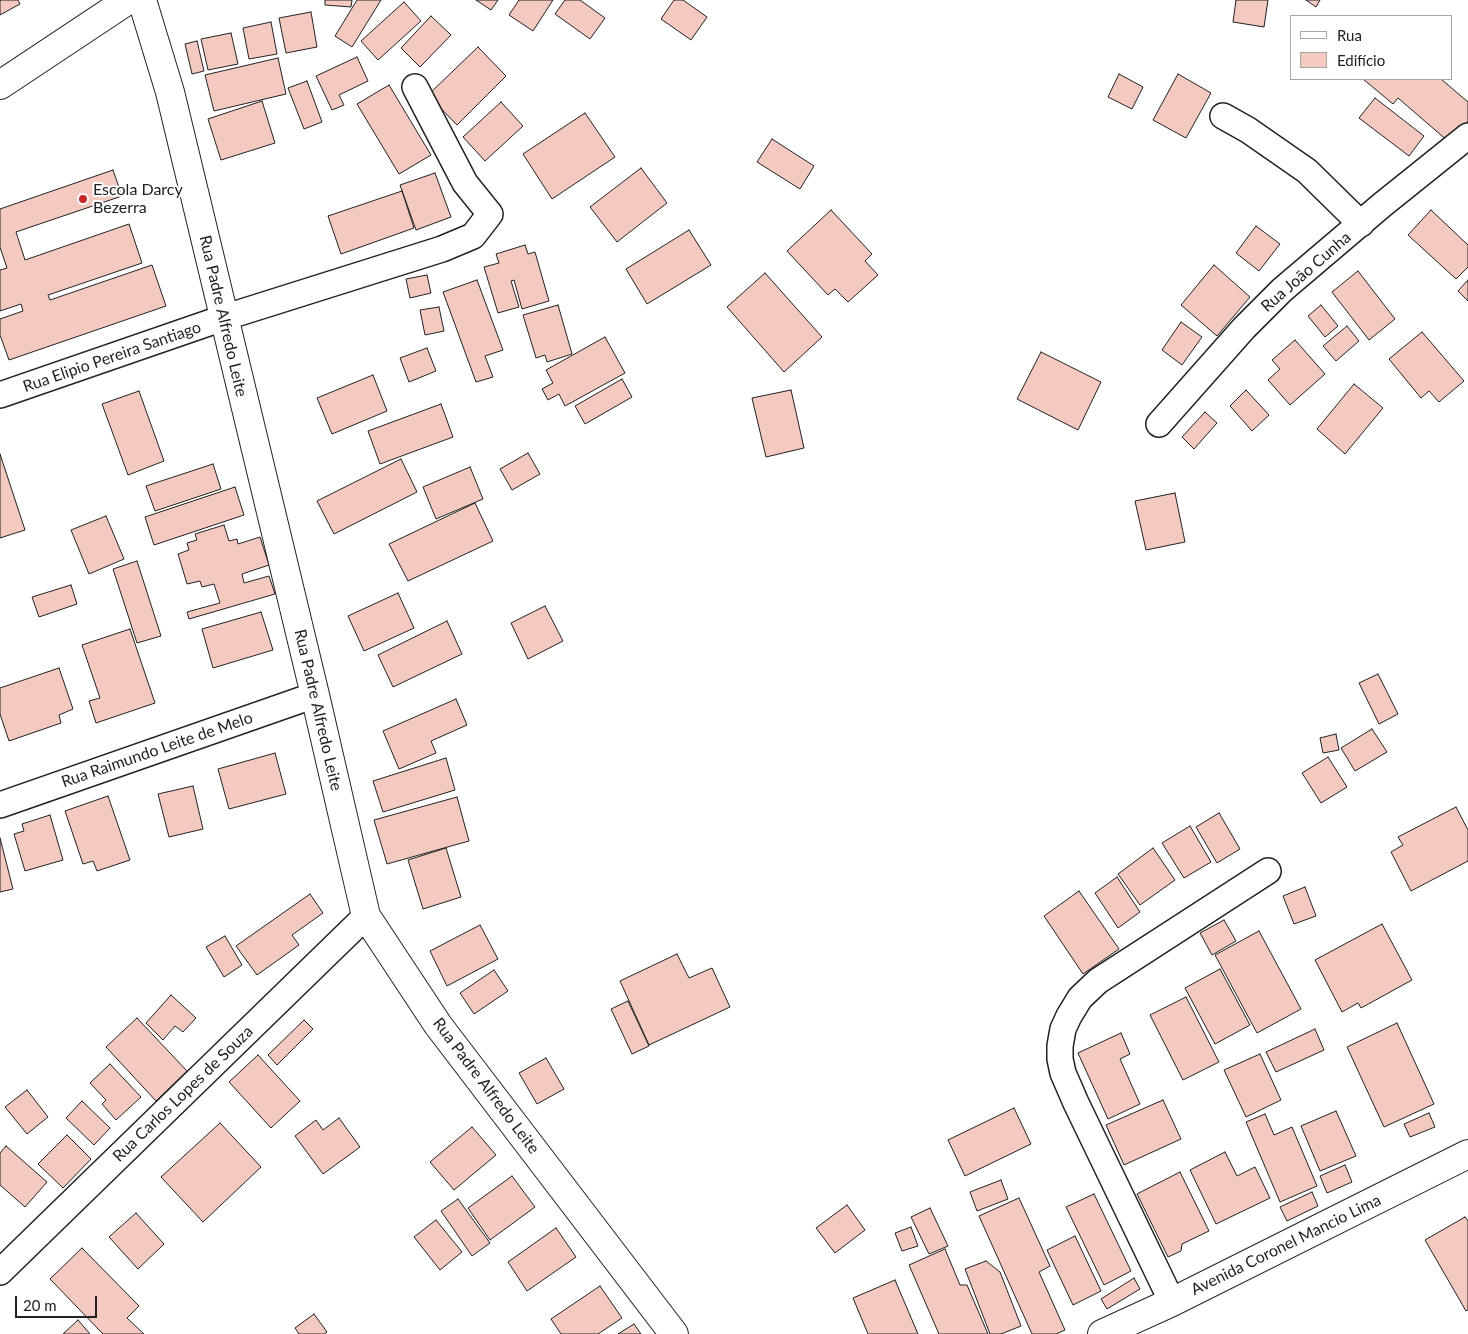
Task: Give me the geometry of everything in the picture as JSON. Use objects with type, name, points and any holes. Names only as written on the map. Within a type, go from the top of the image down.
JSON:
[{"type":"street","points":[[0,85],[128,0]]},
{"type":"street","name":"Rua Padre Alfredo Leite","points":[[142,0],[170,92],[315,695],[366,916],[438,1025],[674,1334]]},
{"type":"street","name":"Rua Elipio Pereira Santiago","points":[[0,395],[223,318],[442,249],[473,236],[490,214],[465,182],[415,88]]},
{"type":"street","points":[[1223,116],[1248,130],[1307,171],[1361,224]]},
{"type":"street","name":"Rua João Cunha","points":[[1159,424],[1244,328],[1282,290],[1468,136]]},
{"type":"street","name":"Rua Raimundo Leite de Melo","points":[[0,805],[315,695]]},
{"type":"street","points":[[1172,1302],[1063,1074],[1060,1059],[1063,1029],[1080,998],[1098,981],[1268,871]]},
{"type":"street","name":"Rua Carlos Lopes de Souza","points":[[0,1272],[366,916]]},
{"type":"street","name":"Avenida Coronel Mancio Lima","points":[[1102,1334],[1172,1302],[1468,1154]]},
{"type":"building","points":[[0,0],[18,0],[20,4],[0,15]]},
{"type":"building","points":[[325,0],[352,0],[351,7],[325,5]]},
{"type":"building","points":[[357,0],[381,0],[352,47],[335,36]]},
{"type":"building","points":[[476,0],[498,0],[491,10]]},
{"type":"building","points":[[519,0],[553,0],[533,31],[509,15]]},
{"type":"building","points":[[565,0],[580,0],[605,18],[590,39],[555,14]]},
{"type":"building","points":[[674,0],[683,0],[707,17],[691,40],[661,19]]},
{"type":"building","points":[[1236,0],[1268,0],[1264,27],[1233,22]]},
{"type":"building","points":[[1306,0],[1320,0],[1316,7]]},
{"type":"building","points":[[404,2],[421,21],[378,60],[361,41]]},
{"type":"building","points":[[311,12],[317,47],[286,53],[279,18]]},
{"type":"building","points":[[431,16],[451,35],[420,67],[401,48]]},
{"type":"building","points":[[271,22],[277,54],[249,59],[243,28]]},
{"type":"building","points":[[231,33],[238,64],[208,70],[201,39]]},
{"type":"building","points":[[197,41],[204,71],[192,74],[185,44]]},
{"type":"building","points":[[478,47],[506,76],[457,125],[428,95]]},
{"type":"building","points":[[357,57],[368,81],[339,95],[344,105],[332,110],[316,76]]},
{"type":"building","points":[[278,58],[286,94],[214,111],[205,75]]},
{"type":"building","points":[[1119,74],[1143,87],[1132,109],[1108,97]]},
{"type":"building","points":[[1178,74],[1211,93],[1186,138],[1153,120]]},
{"type":"building","points":[[1364,80],[1442,80],[1468,102],[1468,121],[1449,142],[1398,98],[1393,104]]},
{"type":"building","points":[[307,81],[322,122],[304,129],[288,88]]},
{"type":"building","points":[[389,85],[431,155],[399,174],[357,104]]},
{"type":"building","points":[[1375,98],[1424,136],[1409,156],[1359,118]]},
{"type":"building","points":[[262,101],[275,143],[221,160],[208,119]]},
{"type":"building","points":[[501,102],[523,126],[485,161],[463,137]]},
{"type":"building","points":[[585,113],[615,157],[552,199],[523,154]]},
{"type":"building","points":[[772,139],[814,166],[800,189],[757,162]]},
{"type":"building","points":[[641,168],[667,203],[617,242],[590,207]]},
{"type":"building","points":[[113,170],[122,196],[16,232],[25,260],[129,224],[142,263],[48,295],[50,300],[152,265],[166,306],[9,360],[0,335],[0,319],[23,311],[21,304],[0,311],[0,270],[7,268],[0,247],[0,209]]},
{"type":"building","points":[[435,173],[451,217],[416,230],[400,185]]},
{"type":"building","points":[[402,191],[414,228],[341,254],[328,216]]},
{"type":"building","points":[[831,210],[872,254],[865,261],[878,275],[848,302],[835,289],[828,295],[787,251]]},
{"type":"building","points":[[1431,210],[1468,245],[1468,267],[1456,279],[1408,235]]},
{"type":"building","points":[[1256,226],[1280,244],[1259,271],[1236,253]]},
{"type":"building","points":[[689,230],[711,265],[647,304],[626,269]]},
{"type":"building","points":[[525,245],[528,254],[535,252],[549,301],[522,309],[514,280],[511,281],[519,307],[498,313],[484,267],[499,263],[496,254]]},
{"type":"building","points":[[1214,265],[1250,297],[1217,336],[1181,305]]},
{"type":"building","points":[[1358,271],[1395,319],[1369,340],[1332,292]]},
{"type":"building","points":[[765,273],[822,337],[784,372],[727,307]]},
{"type":"building","points":[[427,275],[431,293],[410,298],[406,279]]},
{"type":"building","points":[[477,280],[503,350],[485,356],[493,377],[476,382],[443,292]]},
{"type":"building","points":[[1468,280],[1468,301],[1458,291]]},
{"type":"building","points":[[558,305],[572,354],[547,362],[545,355],[536,358],[523,315]]},
{"type":"building","points":[[1321,305],[1338,326],[1325,337],[1308,316]]},
{"type":"building","points":[[439,307],[444,331],[425,335],[420,310]]},
{"type":"building","points":[[1181,322],[1202,337],[1182,365],[1162,350]]},
{"type":"building","points":[[1347,326],[1359,341],[1336,361],[1323,346]]},
{"type":"building","points":[[1422,332],[1464,381],[1439,402],[1429,391],[1421,398],[1389,359]]},
{"type":"building","points":[[605,337],[625,373],[565,406],[559,394],[548,400],[542,389],[553,383],[546,370]]},
{"type":"building","points":[[1295,340],[1325,374],[1290,405],[1268,380],[1280,369],[1272,360]]},
{"type":"building","points":[[427,348],[436,371],[409,382],[400,358]]},
{"type":"building","points":[[1041,352],[1101,382],[1078,430],[1017,399]]},
{"type":"building","points":[[373,375],[387,411],[332,434],[317,398]]},
{"type":"building","points":[[622,379],[632,397],[585,424],[575,406]]},
{"type":"building","points":[[1354,384],[1383,408],[1345,454],[1317,429]]},
{"type":"building","points":[[791,390],[804,448],[766,457],[752,398]]},
{"type":"building","points":[[1246,390],[1269,415],[1252,431],[1230,406]]},
{"type":"building","points":[[139,391],[164,461],[128,475],[102,404]]},
{"type":"building","points":[[441,404],[453,437],[380,464],[368,431]]},
{"type":"building","points":[[1205,412],[1217,423],[1194,449],[1182,437]]},
{"type":"building","points":[[528,453],[540,474],[512,490],[500,469]]},
{"type":"building","points":[[0,454],[25,530],[0,538]]},
{"type":"building","points":[[401,459],[417,492],[334,534],[317,501]]},
{"type":"building","points":[[213,464],[221,489],[155,511],[146,486]]},
{"type":"building","points":[[470,467],[483,499],[436,519],[423,487]]},
{"type":"building","points":[[235,487],[244,515],[154,545],[145,517]]},
{"type":"building","points":[[1175,493],[1185,542],[1146,550],[1135,501]]},
{"type":"building","points":[[475,503],[493,541],[408,581],[389,544]]},
{"type":"building","points":[[106,516],[124,559],[89,574],[71,530]]},
{"type":"building","points":[[224,525],[229,541],[237,539],[238,544],[260,537],[269,565],[242,574],[244,583],[269,576],[275,594],[189,619],[187,612],[220,603],[214,584],[202,587],[200,581],[187,584],[178,554],[189,550],[187,543],[197,540],[195,534]]},
{"type":"building","points":[[137,561],[161,636],[137,643],[113,569]]},
{"type":"building","points":[[71,585],[77,604],[39,617],[32,597]]},
{"type":"building","points":[[398,593],[414,628],[364,651],[348,616]]},
{"type":"building","points":[[545,606],[563,641],[528,659],[511,623]]},
{"type":"building","points":[[261,612],[273,650],[213,668],[202,629]]},
{"type":"building","points":[[447,621],[462,654],[393,687],[378,655]]},
{"type":"building","points":[[130,629],[155,703],[96,723],[89,701],[100,698],[82,645]]},
{"type":"building","points":[[59,668],[73,709],[59,715],[61,723],[9,741],[0,714],[0,688]]},
{"type":"building","points":[[1378,674],[1398,714],[1379,724],[1359,683]]},
{"type":"building","points":[[456,699],[467,725],[431,741],[436,753],[399,769],[383,731]]},
{"type":"building","points":[[1372,729],[1387,752],[1355,771],[1341,748]]},
{"type":"building","points":[[1336,734],[1339,750],[1323,753],[1320,738]]},
{"type":"building","points":[[275,753],[286,794],[229,809],[218,769]]},
{"type":"building","points":[[1328,757],[1347,787],[1321,803],[1302,773]]},
{"type":"building","points":[[446,758],[455,790],[383,812],[373,781]]},
{"type":"building","points":[[193,786],[203,829],[169,837],[158,794]]},
{"type":"building","points":[[108,796],[130,860],[97,871],[93,861],[83,864],[65,811]]},
{"type":"building","points":[[457,797],[469,841],[387,864],[374,820]]},
{"type":"building","points":[[1456,807],[1468,830],[1468,861],[1411,891],[1391,852],[1403,845],[1398,837]]},
{"type":"building","points":[[1219,813],[1240,849],[1217,863],[1196,827]]},
{"type":"building","points":[[50,815],[63,860],[25,871],[14,834],[24,831],[22,824]]},
{"type":"building","points":[[1190,826],[1211,862],[1184,878],[1162,843]]},
{"type":"building","points":[[0,838],[13,889],[0,892]]},
{"type":"building","points":[[446,848],[461,897],[423,909],[408,860]]},
{"type":"building","points":[[1153,848],[1175,880],[1140,905],[1118,874]]},
{"type":"building","points":[[1117,877],[1140,912],[1118,928],[1095,893]]},
{"type":"building","points":[[1305,887],[1316,916],[1294,924],[1283,896]]},
{"type":"building","points":[[1079,891],[1119,949],[1083,974],[1044,916]]},
{"type":"building","points":[[310,894],[323,913],[292,935],[299,945],[257,975],[236,946]]},
{"type":"building","points":[[1224,920],[1236,941],[1212,955],[1200,933]]},
{"type":"building","points":[[1382,924],[1412,980],[1361,1008],[1358,1003],[1342,1012],[1315,960]]},
{"type":"building","points":[[480,925],[498,959],[447,986],[430,951]]},
{"type":"building","points":[[1259,931],[1301,1009],[1257,1033],[1215,955]]},
{"type":"building","points":[[225,936],[242,965],[224,977],[206,947]]},
{"type":"building","points":[[677,954],[689,978],[712,968],[730,1007],[649,1045],[620,981]]},
{"type":"building","points":[[1220,969],[1250,1025],[1215,1044],[1185,988]]},
{"type":"building","points":[[494,970],[508,991],[474,1014],[460,993]]},
{"type":"building","points":[[171,995],[196,1018],[183,1032],[175,1026],[163,1040],[146,1023]]},
{"type":"building","points":[[1186,997],[1219,1062],[1183,1080],[1150,1015]]},
{"type":"building","points":[[628,1001],[649,1046],[632,1054],[611,1009]]},
{"type":"building","points":[[137,1018],[187,1071],[156,1101],[106,1047]]},
{"type":"building","points":[[304,1020],[313,1029],[277,1065],[268,1055]]},
{"type":"building","points":[[1397,1023],[1434,1104],[1384,1127],[1347,1047]]},
{"type":"building","points":[[1315,1029],[1324,1050],[1276,1072],[1266,1052]]},
{"type":"building","points":[[1121,1033],[1130,1054],[1120,1059],[1140,1104],[1108,1119],[1078,1053]]},
{"type":"building","points":[[1260,1054],[1281,1100],[1246,1117],[1224,1070]]},
{"type":"building","points":[[258,1055],[300,1101],[271,1128],[229,1082]]},
{"type":"building","points":[[546,1058],[564,1089],[537,1104],[519,1073]]},
{"type":"building","points":[[110,1064],[141,1097],[116,1120],[102,1104],[106,1100],[90,1083]]},
{"type":"building","points":[[27,1090],[48,1117],[27,1134],[5,1107]]},
{"type":"building","points":[[1163,1100],[1181,1139],[1124,1165],[1106,1125]]},
{"type":"building","points":[[82,1101],[110,1128],[94,1145],[66,1118]]},
{"type":"building","points":[[1014,1108],[1031,1144],[965,1176],[948,1140]]},
{"type":"building","points":[[1336,1111],[1356,1156],[1320,1171],[1301,1126]]},
{"type":"building","points":[[1429,1113],[1435,1127],[1410,1137],[1404,1124]]},
{"type":"building","points":[[1265,1114],[1274,1135],[1292,1127],[1317,1186],[1280,1202],[1246,1122]]},
{"type":"building","points":[[339,1118],[360,1147],[323,1174],[295,1136],[316,1120],[323,1130]]},
{"type":"building","points":[[220,1123],[261,1167],[203,1222],[161,1177]]},
{"type":"building","points":[[472,1127],[496,1155],[454,1190],[430,1162]]},
{"type":"building","points":[[67,1135],[91,1159],[63,1188],[38,1164]]},
{"type":"building","points":[[6,1146],[47,1182],[25,1207],[0,1185],[0,1153]]},
{"type":"building","points":[[1225,1152],[1237,1176],[1255,1167],[1270,1198],[1216,1224],[1190,1170]]},
{"type":"building","points":[[1345,1165],[1352,1182],[1327,1193],[1320,1176]]},
{"type":"building","points":[[1180,1172],[1209,1231],[1182,1244],[1181,1251],[1168,1257],[1137,1194]]},
{"type":"building","points":[[512,1176],[535,1207],[490,1240],[468,1208]]},
{"type":"building","points":[[1001,1180],[1008,1199],[977,1211],[970,1192]]},
{"type":"building","points":[[1312,1192],[1318,1206],[1287,1221],[1280,1207]]},
{"type":"building","points":[[1094,1194],[1131,1271],[1104,1285],[1066,1207]]},
{"type":"building","points":[[1019,1198],[1050,1266],[1039,1272],[1065,1330],[1056,1334],[1032,1334],[979,1216]]},
{"type":"building","points":[[458,1199],[490,1243],[472,1256],[441,1211]]},
{"type":"building","points":[[847,1205],[865,1230],[835,1253],[816,1228]]},
{"type":"building","points":[[930,1208],[948,1246],[929,1254],[911,1217]]},
{"type":"building","points":[[136,1213],[164,1244],[138,1269],[109,1237]]},
{"type":"building","points":[[1465,1217],[1468,1221],[1468,1310],[1466,1311],[1425,1240]]},
{"type":"building","points":[[436,1220],[462,1252],[440,1270],[414,1237]]},
{"type":"building","points":[[911,1227],[918,1246],[902,1251],[895,1233]]},
{"type":"building","points":[[556,1228],[576,1257],[527,1291],[508,1262]]},
{"type":"building","points":[[1075,1236],[1101,1291],[1073,1305],[1047,1250]]},
{"type":"building","points":[[82,1248],[139,1306],[127,1318],[144,1334],[103,1334],[50,1279]]},
{"type":"building","points":[[945,1249],[960,1285],[967,1285],[988,1334],[939,1334],[909,1265]]},
{"type":"building","points":[[986,1261],[1000,1272],[1021,1326],[1001,1334],[990,1334],[965,1269]]},
{"type":"building","points":[[1134,1278],[1140,1289],[1107,1309],[1101,1299]]},
{"type":"building","points":[[895,1280],[918,1334],[868,1334],[853,1298]]},
{"type":"building","points":[[600,1286],[622,1318],[598,1334],[561,1334],[551,1319]]},
{"type":"building","points":[[314,1314],[327,1332],[324,1334],[299,1334],[295,1328]]},
{"type":"building","points":[[78,1320],[90,1334],[63,1334]]},
{"type":"building","points":[[634,1324],[641,1334],[618,1334]]},
{"type":"place","name":"Escola Darcy Bezerra","points":[[83,199]]}]
